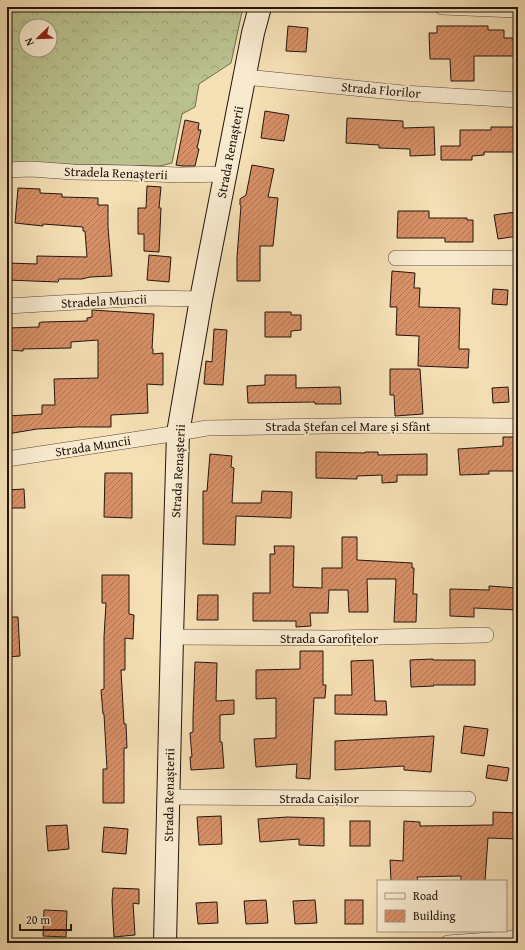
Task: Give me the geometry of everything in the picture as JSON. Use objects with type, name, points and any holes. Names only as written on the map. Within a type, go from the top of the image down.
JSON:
[{"type":"street","name":"Strada Renașterii","points":[[165,943],[178,433],[201,299],[225,174],[253,33],[260,7]]},
{"type":"street","points":[[442,7],[518,10]]},
{"type":"street","name":"Strada Florilor","points":[[244,77],[403,92],[518,100]]},
{"type":"street","name":"Stradela Renașterii","points":[[7,170],[31,169],[73,172],[179,175],[225,174]]},
{"type":"street","points":[[396,258],[518,258]]},
{"type":"street","name":"Stradela Muncii","points":[[7,306],[147,298],[201,299]]},
{"type":"street","name":"Strada Ștefan cel Mare și Sfânt","points":[[178,433],[207,428],[386,425],[518,426]]},
{"type":"street","name":"Strada Muncii","points":[[7,459],[178,433]]},
{"type":"street","name":"Strada Garofițelor","points":[[172,637],[334,638],[486,635]]},
{"type":"street","name":"Strada Caișilor","points":[[169,797],[468,799]]},
{"type":"street","points":[[448,943],[518,938]]},
{"type":"green space","points":[[7,7],[243,7],[231,63],[199,84],[195,107],[182,114],[172,163],[160,166],[7,164]]},
{"type":"building","points":[[288,26],[308,28],[306,52],[286,51]]},
{"type":"building","points":[[437,26],[488,26],[488,30],[504,30],[504,38],[518,38],[518,56],[474,56],[474,81],[451,81],[450,59],[430,59],[429,33],[437,33]]},
{"type":"building","points":[[265,111],[289,115],[284,141],[261,138]]},
{"type":"building","points":[[347,118],[403,121],[403,128],[434,127],[435,155],[410,156],[410,149],[379,148],[379,145],[346,143]]},
{"type":"building","points":[[185,120],[199,123],[198,130],[201,130],[195,166],[176,165]]},
{"type":"building","points":[[491,127],[518,127],[518,152],[484,152],[484,155],[472,156],[472,160],[441,160],[441,146],[460,146],[460,130],[491,130]]},
{"type":"building","points":[[252,165],[274,169],[268,197],[278,198],[273,246],[260,246],[260,281],[237,281],[237,257],[241,206],[240,199],[246,195]]},
{"type":"building","points":[[147,186],[161,187],[159,208],[161,208],[159,252],[144,251],[144,234],[138,234],[138,208],[146,208]]},
{"type":"building","points":[[18,188],[40,189],[40,193],[62,194],[62,197],[98,198],[98,205],[108,205],[108,227],[112,276],[82,279],[59,279],[58,282],[7,280],[7,263],[37,264],[37,256],[87,257],[85,231],[83,231],[83,227],[43,224],[43,226],[15,223]]},
{"type":"building","points":[[398,211],[429,211],[429,218],[467,218],[467,220],[473,220],[473,242],[445,242],[445,238],[397,238]]},
{"type":"building","points":[[516,212],[518,236],[498,239],[494,215]]},
{"type":"building","points":[[149,255],[171,257],[169,282],[147,280]]},
{"type":"building","points":[[392,271],[415,273],[414,288],[420,288],[419,307],[460,308],[459,349],[469,349],[468,368],[418,366],[419,336],[396,335],[397,307],[390,307]]},
{"type":"building","points":[[493,289],[508,290],[507,305],[492,304]]},
{"type":"building","points":[[92,310],[154,314],[152,349],[153,354],[163,353],[163,385],[147,384],[148,413],[111,415],[111,427],[37,429],[7,434],[7,416],[42,414],[42,405],[55,405],[54,379],[98,378],[98,340],[71,342],[71,348],[23,349],[23,351],[7,350],[7,328],[39,327],[39,323],[42,322],[87,321],[87,318],[92,317]]},
{"type":"building","points":[[265,312],[291,312],[291,315],[301,315],[301,330],[291,331],[291,337],[265,337]]},
{"type":"building","points":[[214,329],[227,330],[223,385],[204,384],[206,361],[212,362]]},
{"type":"building","points":[[390,369],[420,369],[423,414],[395,416],[394,395],[390,395]]},
{"type":"building","points":[[265,375],[296,375],[296,388],[340,387],[341,404],[315,404],[315,402],[248,403],[247,386],[265,385]]},
{"type":"building","points":[[508,387],[509,402],[493,403],[492,388]]},
{"type":"building","points":[[503,437],[517,437],[517,471],[489,471],[489,474],[460,475],[458,449],[503,446]]},
{"type":"building","points":[[316,452],[378,452],[378,455],[427,454],[427,475],[397,475],[397,482],[382,483],[382,475],[357,476],[357,479],[316,478]]},
{"type":"building","points":[[210,454],[232,456],[231,467],[234,468],[232,503],[261,503],[262,491],[292,492],[291,518],[236,516],[235,545],[203,544],[203,491],[207,491]]},
{"type":"building","points":[[105,473],[132,473],[132,518],[104,517]]},
{"type":"building","points":[[24,489],[25,508],[7,508],[7,490]]},
{"type":"building","points":[[342,537],[357,537],[357,560],[412,563],[412,568],[414,568],[413,594],[417,594],[416,622],[394,622],[396,579],[367,579],[368,612],[349,612],[348,590],[329,590],[328,613],[310,613],[311,626],[296,627],[296,621],[253,621],[253,593],[270,593],[270,554],[275,554],[274,546],[294,546],[293,587],[322,588],[322,568],[342,568]]},
{"type":"building","points":[[102,575],[129,575],[129,614],[134,615],[133,639],[125,638],[125,670],[121,670],[127,748],[124,748],[124,803],[103,803],[103,769],[107,769],[101,690],[104,689],[104,637],[106,603],[102,603]]},
{"type":"building","points":[[489,586],[518,588],[518,610],[474,608],[474,617],[450,616],[450,589],[489,590]]},
{"type":"building","points":[[198,595],[218,595],[218,620],[197,620]]},
{"type":"building","points":[[7,617],[18,617],[20,656],[7,657]]},
{"type":"building","points":[[300,651],[323,651],[323,685],[326,685],[325,698],[314,698],[310,779],[296,778],[297,764],[256,767],[254,739],[276,738],[276,698],[256,699],[256,670],[300,669]]},
{"type":"building","points":[[373,660],[375,701],[386,701],[387,715],[335,714],[335,695],[352,695],[351,661]]},
{"type":"building","points":[[410,660],[475,660],[475,685],[433,685],[434,686],[411,687]]},
{"type":"building","points":[[195,662],[217,663],[216,701],[234,700],[234,714],[220,715],[220,742],[222,742],[224,768],[191,770],[190,757],[192,757],[190,733],[193,732]]},
{"type":"building","points":[[464,726],[488,729],[484,756],[461,753]]},
{"type":"building","points":[[434,736],[431,772],[404,770],[404,766],[335,770],[335,741]]},
{"type":"building","points":[[488,765],[509,768],[507,781],[486,778]]},
{"type":"building","points":[[493,812],[518,813],[518,839],[488,838],[485,880],[461,880],[461,876],[417,877],[418,880],[391,880],[390,860],[403,861],[404,821],[420,822],[420,826],[493,825]]},
{"type":"building","points":[[221,816],[222,844],[199,845],[197,817]]},
{"type":"building","points":[[287,817],[324,818],[324,846],[299,845],[299,839],[260,842],[258,819]]},
{"type":"building","points":[[350,821],[370,821],[370,846],[350,846]]},
{"type":"building","points":[[67,825],[69,849],[48,851],[46,826]]},
{"type":"building","points":[[104,827],[128,829],[126,854],[102,852]]},
{"type":"building","points":[[113,888],[139,889],[139,904],[133,903],[135,935],[114,937],[112,901]]},
{"type":"building","points":[[266,900],[268,923],[246,924],[244,901]]},
{"type":"building","points":[[315,900],[317,923],[295,924],[293,901]]},
{"type":"building","points":[[345,900],[363,900],[363,924],[345,924]]},
{"type":"building","points":[[217,902],[218,923],[198,924],[196,903]]},
{"type":"building","points":[[44,910],[67,911],[66,937],[43,936]]}]
